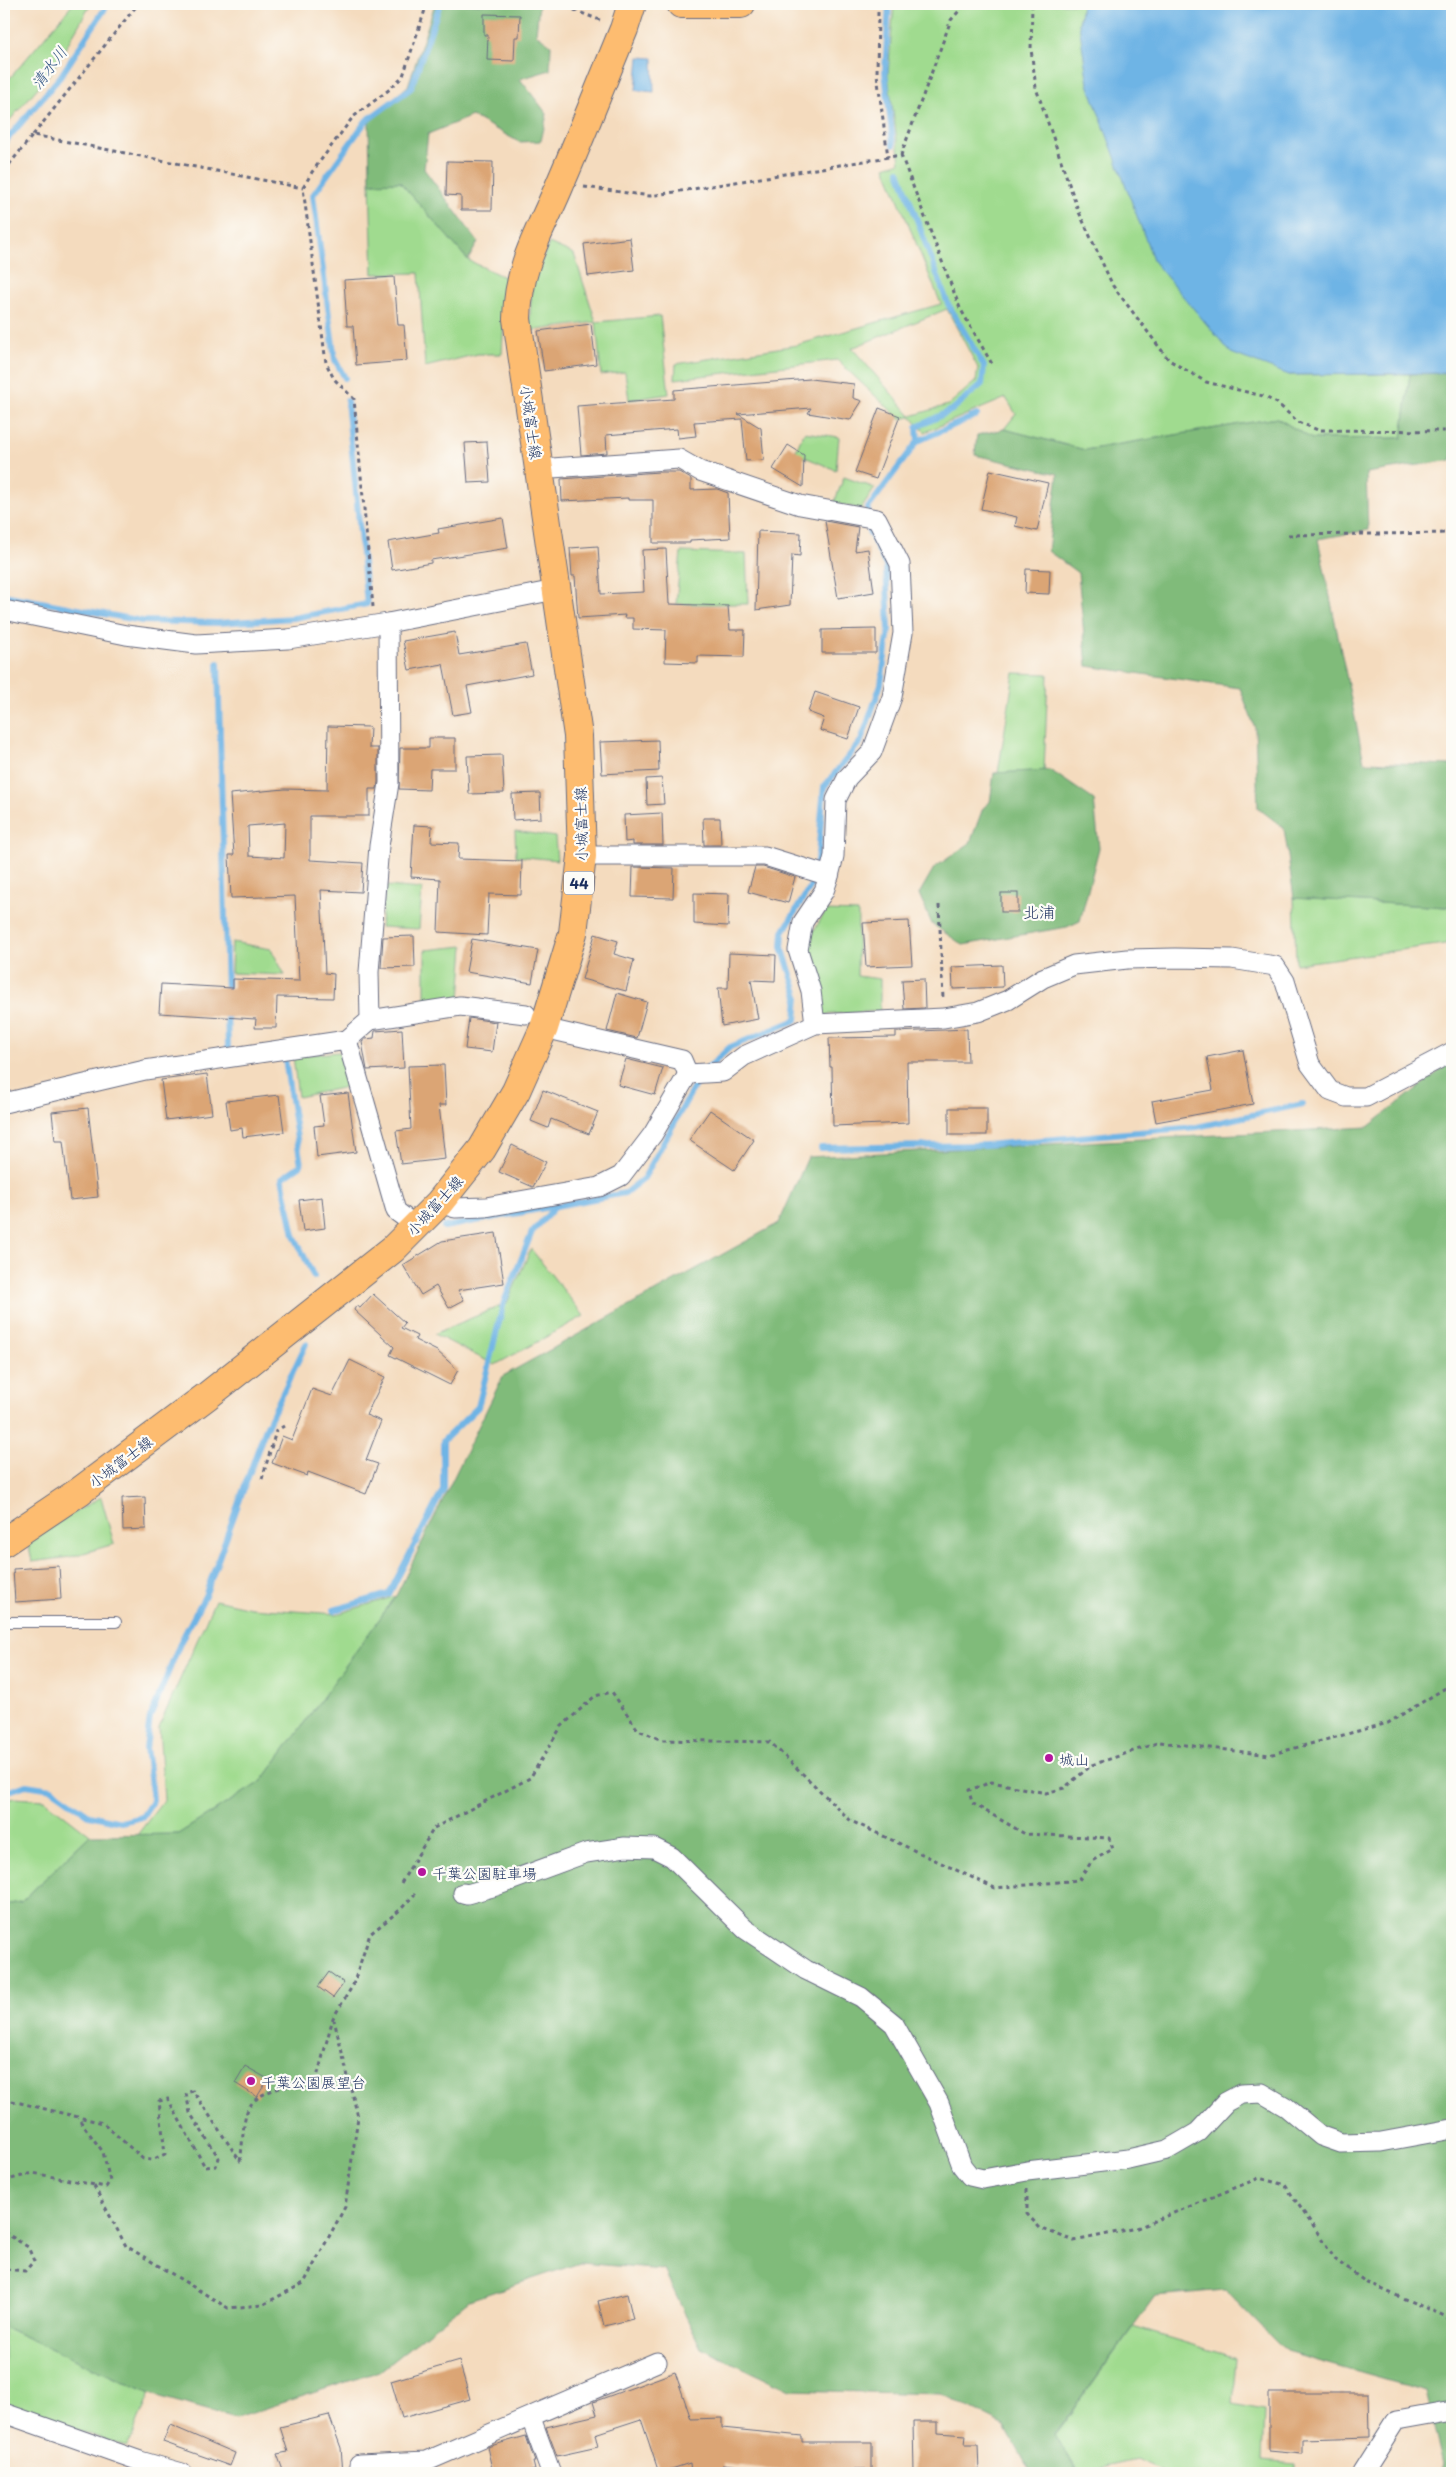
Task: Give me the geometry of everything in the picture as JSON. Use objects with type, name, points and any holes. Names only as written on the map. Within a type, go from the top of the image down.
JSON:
[{"type":"main road","points":[[681,4],[741,4]]},
{"type":"main road","name":"小城富士線","points":[[4,1542],[80,1491],[207,1396],[393,1249],[439,1203],[482,1149],[516,1091],[535,1021],[573,933],[582,856],[578,736],[555,590],[517,319],[517,294],[523,267],[560,184],[628,16]]},
{"type":"street","points":[[538,469],[679,459],[700,471],[800,505],[858,514],[877,519],[900,564],[903,633],[892,697],[872,752],[847,778],[836,800],[834,856],[829,876],[824,891],[803,922],[798,950],[811,991],[815,1024]]},
{"type":"street","points":[[4,610],[126,635],[196,644],[288,639],[382,624],[555,590]]},
{"type":"street","points":[[370,1020],[369,972],[379,846],[390,783],[382,624]]},
{"type":"street","points":[[582,856],[765,856],[829,876]]},
{"type":"street","points":[[688,1074],[723,1072],[744,1056],[815,1024],[944,1018],[978,1012],[1000,1003],[1043,978],[1074,965],[1127,959],[1232,959],[1275,966],[1285,981],[1310,1064],[1330,1091],[1346,1096],[1366,1097],[1452,1052]]},
{"type":"street","points":[[4,1103],[145,1070],[347,1040],[370,1020],[460,1006],[535,1021],[682,1060],[688,1074]]},
{"type":"street","points":[[347,1040],[396,1211],[416,1226]]},
{"type":"street","points":[[439,1203],[455,1208],[486,1207],[599,1187],[621,1176],[653,1134],[688,1074]]},
{"type":"street","points":[[463,1893],[467,1894],[496,1886],[586,1853],[625,1847],[654,1848],[672,1857],[745,1929],[806,1970],[861,1997],[894,2024],[939,2103],[962,2166],[970,2176],[983,2179],[1027,2171],[1128,2159],[1167,2150],[1198,2132],[1226,2102],[1241,2094],[1262,2093],[1286,2107],[1320,2136],[1341,2143],[1381,2142],[1452,2130]]},
{"type":"street","points":[[359,2473],[359,2464],[427,2461],[531,2418],[657,2362]]},
{"type":"street","points":[[1363,2473],[1396,2421],[1452,2412]]},
{"type":"street","points":[[4,2413],[140,2461],[182,2473]]},
{"type":"street","points":[[531,2418],[550,2473]]},
{"type":"lane","points":[[4,1622],[116,1622]]},
{"type":"path","points":[[4,171],[138,4]]},
{"type":"path","points":[[382,624],[354,399],[334,379],[326,363],[303,188],[312,172],[353,117],[390,89],[403,76],[427,4]]},
{"type":"path","points":[[559,4],[628,16]]},
{"type":"path","points":[[965,4],[951,20],[901,155],[960,308],[992,364]]},
{"type":"path","points":[[1032,4],[1031,49],[1036,88],[1078,210],[1113,286],[1168,360],[1206,382],[1263,396],[1277,403],[1298,422],[1318,430],[1452,431]]},
{"type":"path","points":[[878,12],[877,74],[888,157]]},
{"type":"path","points":[[33,135],[303,188]]},
{"type":"path","points":[[560,184],[650,196],[901,155]]},
{"type":"path","points":[[1288,535],[1452,533]]},
{"type":"path","points":[[939,905],[944,1018]]},
{"type":"path","points":[[262,1479],[276,1431],[284,1426]]},
{"type":"path","points":[[401,1883],[434,1828],[530,1778],[561,1727],[595,1696],[612,1692],[638,1730],[662,1740],[770,1742],[851,1821],[995,1888],[1079,1880],[1092,1860],[1113,1849],[1109,1838],[1025,1834],[972,1803],[969,1790],[992,1782],[1046,1793],[1064,1788],[1092,1765],[1160,1742],[1269,1755],[1388,1723],[1452,1684]]},
{"type":"path","points":[[4,2099],[103,2124],[143,2159],[152,2160],[165,2154],[159,2101],[168,2099],[205,2167],[216,2166],[219,2158],[190,2113],[186,2093],[193,2091],[240,2161],[246,2113],[255,2099],[272,2091],[316,2082],[333,2018],[353,1985],[370,1934],[400,1910],[415,1894]]},
{"type":"path","points":[[94,2186],[126,2246],[228,2308],[262,2305],[304,2283],[345,2207],[358,2117],[333,2018]]},
{"type":"path","points":[[4,2181],[33,2173],[106,2187],[110,2181],[103,2152],[77,2117]]},
{"type":"path","points":[[1027,2171],[1027,2214],[1040,2228],[1074,2241],[1138,2228],[1259,2178],[1285,2185],[1336,2261],[1367,2283],[1447,2317],[1452,2326]]},
{"type":"path","points":[[4,2232],[28,2247],[34,2261],[24,2271],[4,2269]]},
{"type":"green space","points":[[73,4],[91,4],[52,71],[4,127],[4,85]]},
{"type":"green space","points":[[435,4],[539,4],[536,34],[551,45],[550,70],[520,79],[547,114],[541,141],[519,142],[472,116],[428,134],[424,169],[478,242],[468,260],[400,182],[370,183],[369,119],[408,86]]},
{"type":"green space","points":[[894,4],[1082,4],[1079,24],[1289,375],[1410,374],[1402,438],[1312,439],[1277,418],[1085,450],[1004,429],[1016,414],[1006,398],[925,432],[911,417],[900,419],[837,360],[675,379],[676,364],[797,345],[941,304],[885,167],[900,162],[888,75]],"holes":[[[947,309],[978,368],[976,381],[948,405],[911,416],[852,348]]]},
{"type":"green space","points":[[400,182],[468,260],[506,278],[502,354],[478,354],[425,367],[419,273],[373,274],[370,183]]},
{"type":"green space","points":[[549,243],[574,254],[596,322],[529,331],[532,285]]},
{"type":"green space","points":[[660,316],[669,394],[629,400],[625,372],[601,375],[596,322]]},
{"type":"green space","points":[[1452,373],[1452,460],[1366,473],[1368,530],[1318,539],[1364,762],[1452,765],[1452,905],[1446,907],[1294,898],[1284,828],[1258,808],[1255,728],[1240,688],[1087,666],[1078,573],[1048,551],[1058,474],[975,455],[977,435],[1004,429],[1085,450],[1277,418],[1312,439],[1402,438],[1410,374]]},
{"type":"green space","points":[[804,432],[839,437],[836,470],[795,453]]},
{"type":"green space","points":[[844,477],[875,488],[861,509],[834,503]]},
{"type":"green space","points":[[681,552],[746,554],[748,604],[676,604]]},
{"type":"green space","points":[[1014,673],[1048,674],[1044,771],[998,773]]},
{"type":"green space","points":[[1050,770],[1094,800],[1099,848],[1080,921],[1067,927],[963,945],[932,924],[919,894],[934,868],[970,843],[983,808],[990,802],[994,773]]},
{"type":"green space","points":[[515,831],[555,837],[557,860],[516,856]]},
{"type":"green space","points":[[386,886],[422,889],[419,929],[380,927]]},
{"type":"green space","points":[[1294,898],[1446,907],[1452,905],[1452,943],[1296,964]]},
{"type":"green space","points":[[826,911],[858,912],[857,976],[880,979],[880,1011],[820,1015],[808,940]]},
{"type":"green space","points":[[232,942],[271,949],[285,975],[231,973]]},
{"type":"green space","points":[[464,946],[460,999],[425,1002],[425,950]]},
{"type":"green space","points":[[339,1052],[351,1086],[298,1097],[293,1056]]},
{"type":"green space","points":[[1452,1061],[1452,2473],[1440,2473],[1443,2465],[1425,2391],[1286,2352],[1225,2290],[1155,2296],[1055,2434],[1077,2473],[1031,2473],[1005,2426],[941,2394],[790,2390],[701,2348],[664,2270],[580,2263],[469,2300],[380,2371],[236,2418],[150,2394],[4,2327],[4,1905],[21,1902],[90,1835],[178,1834],[262,1781],[396,1596],[503,1376],[779,1223],[808,1157],[1368,1127]]},
{"type":"green space","points":[[531,1249],[584,1316],[495,1365],[434,1334],[507,1303]]},
{"type":"green space","points":[[101,1497],[114,1544],[70,1557],[32,1562],[28,1540]]},
{"type":"green space","points":[[396,1596],[262,1781],[178,1834],[137,1835],[164,1800],[159,1727],[215,1600],[251,1608],[337,1614]]},
{"type":"green space","points":[[14,1798],[45,1800],[90,1835],[21,1902],[4,1905],[4,1801]]},
{"type":"green space","points":[[4,2327],[150,2394],[127,2447],[4,2404]]},
{"type":"green space","points":[[1133,2327],[1236,2358],[1232,2403],[1264,2409],[1262,2461],[1295,2464],[1295,2473],[1163,2473],[1136,2460],[1078,2473],[1055,2435]]},
{"type":"water","points":[[1082,4],[1452,4],[1452,373],[1289,375],[1231,353],[1154,262],[1088,84],[1079,24]]},
{"type":"water","points":[[639,57],[653,58],[654,92],[636,90]]},
{"type":"building","points":[[484,14],[520,15],[519,37],[515,37],[514,61],[487,60],[488,35],[484,35]]},
{"type":"building","points":[[447,161],[493,162],[492,210],[461,210],[461,196],[446,195]]},
{"type":"building","points":[[630,238],[634,270],[588,276],[584,244]]},
{"type":"building","points":[[394,277],[398,325],[404,325],[407,361],[356,365],[353,326],[347,326],[344,280]]},
{"type":"building","points":[[591,324],[596,364],[544,371],[538,331]]},
{"type":"building","points":[[810,379],[854,384],[853,398],[862,401],[850,420],[808,413],[811,408],[738,414],[761,428],[764,460],[746,461],[742,419],[694,422],[696,436],[678,438],[677,429],[606,435],[607,453],[581,455],[577,406],[674,399],[674,390]]},
{"type":"building","points":[[879,408],[900,416],[876,479],[855,472]]},
{"type":"building","points":[[487,442],[490,482],[468,483],[465,443]]},
{"type":"building","points":[[788,445],[804,455],[803,487],[773,469]]},
{"type":"building","points":[[990,470],[1048,483],[1037,531],[1015,526],[1017,517],[981,509]]},
{"type":"building","points":[[679,472],[691,479],[691,490],[717,489],[728,493],[730,538],[690,540],[690,543],[653,543],[653,500],[628,500],[628,498],[562,501],[561,479]]},
{"type":"building","points":[[503,518],[508,548],[431,560],[431,563],[392,570],[388,542],[439,533],[438,529]]},
{"type":"building","points":[[825,521],[858,527],[855,551],[868,549],[874,592],[838,598]]},
{"type":"building","points":[[758,531],[801,533],[800,556],[792,555],[790,605],[756,610]]},
{"type":"building","points":[[598,546],[601,594],[644,592],[642,550],[666,549],[669,604],[728,606],[730,630],[745,630],[744,657],[698,656],[698,663],[665,662],[666,630],[633,629],[633,618],[624,618],[625,615],[578,618],[575,576],[572,576],[570,548]]},
{"type":"building","points":[[1026,569],[1050,570],[1049,594],[1025,593]]},
{"type":"building","points":[[876,629],[876,653],[822,653],[822,630]]},
{"type":"building","points":[[455,632],[459,655],[526,644],[532,674],[467,686],[472,712],[453,715],[443,664],[409,670],[403,641]]},
{"type":"building","points":[[815,692],[859,707],[848,739],[820,730],[824,718],[808,712]]},
{"type":"building","points":[[328,726],[370,727],[369,748],[378,748],[378,782],[377,789],[369,789],[369,816],[310,816],[310,860],[363,863],[361,892],[321,890],[325,973],[334,974],[333,998],[277,997],[276,1028],[255,1028],[256,1019],[159,1013],[161,984],[233,988],[233,979],[299,981],[295,896],[231,898],[229,855],[234,855],[230,794],[285,789],[327,790]],"holes":[[[285,823],[284,858],[249,856],[248,826]]]},
{"type":"building","points":[[429,738],[455,738],[455,769],[430,769],[429,790],[399,789],[400,748],[429,748]]},
{"type":"building","points":[[658,740],[659,771],[602,774],[600,742]]},
{"type":"building","points":[[502,755],[504,793],[469,794],[467,756]]},
{"type":"building","points":[[662,778],[664,804],[647,805],[646,779]]},
{"type":"building","points":[[540,793],[541,818],[513,820],[512,794]]},
{"type":"building","points":[[662,813],[663,845],[633,845],[633,841],[625,842],[624,815]]},
{"type":"building","points":[[703,818],[720,818],[721,845],[704,845]]},
{"type":"building","points":[[414,825],[432,826],[431,842],[459,843],[458,859],[522,861],[521,895],[489,894],[487,935],[438,932],[440,879],[411,877]]},
{"type":"building","points":[[633,867],[674,868],[673,898],[632,897]]},
{"type":"building","points":[[755,867],[763,867],[795,877],[788,903],[748,892]]},
{"type":"building","points":[[694,893],[729,894],[728,926],[694,924]]},
{"type":"building","points":[[1001,893],[1018,893],[1018,912],[1001,912]]},
{"type":"building","points":[[909,921],[912,965],[866,967],[863,923]]},
{"type":"building","points":[[595,934],[618,941],[614,954],[634,960],[626,991],[582,979]]},
{"type":"building","points":[[414,936],[415,967],[381,968],[383,937]]},
{"type":"building","points":[[472,939],[538,950],[532,983],[466,972]]},
{"type":"building","points":[[729,953],[776,955],[775,981],[751,980],[758,1019],[722,1026],[718,988],[728,988]]},
{"type":"building","points":[[1002,965],[1003,987],[953,989],[952,967]]},
{"type":"building","points":[[924,979],[925,1008],[904,1009],[902,980]]},
{"type":"building","points":[[617,993],[647,1002],[637,1038],[607,1031]]},
{"type":"building","points":[[469,1018],[496,1022],[492,1052],[465,1049]]},
{"type":"building","points":[[402,1029],[404,1068],[367,1070],[362,1042],[366,1039],[374,1038],[375,1031]]},
{"type":"building","points":[[967,1029],[968,1062],[907,1062],[908,1123],[833,1126],[832,1067],[830,1067],[829,1038],[896,1037],[896,1032]]},
{"type":"building","points":[[1243,1050],[1253,1104],[1156,1122],[1152,1101],[1213,1090],[1207,1057]]},
{"type":"building","points":[[626,1059],[663,1068],[655,1095],[618,1085]]},
{"type":"building","points":[[444,1065],[446,1105],[439,1105],[445,1159],[401,1164],[396,1131],[411,1129],[408,1066]]},
{"type":"building","points":[[207,1074],[212,1114],[166,1120],[161,1080]]},
{"type":"building","points":[[543,1090],[598,1112],[589,1134],[551,1119],[548,1128],[531,1121]]},
{"type":"building","points":[[348,1093],[356,1152],[317,1157],[314,1126],[324,1125],[320,1096]]},
{"type":"building","points":[[279,1095],[284,1132],[243,1137],[242,1128],[230,1130],[226,1101]]},
{"type":"building","points":[[88,1108],[98,1197],[70,1200],[63,1141],[55,1141],[52,1112]]},
{"type":"building","points":[[949,1108],[987,1108],[987,1135],[949,1135]]},
{"type":"building","points":[[710,1110],[754,1140],[734,1170],[689,1140]]},
{"type":"building","points":[[512,1145],[546,1162],[533,1187],[499,1172]]},
{"type":"building","points":[[322,1197],[325,1228],[303,1231],[299,1200]]},
{"type":"building","points":[[496,1233],[504,1283],[458,1290],[464,1300],[449,1308],[436,1286],[421,1295],[403,1265],[442,1241]]},
{"type":"building","points":[[373,1294],[405,1323],[401,1328],[417,1336],[415,1340],[437,1351],[458,1370],[450,1385],[390,1355],[394,1347],[354,1310],[356,1306],[360,1308]]},
{"type":"building","points":[[350,1360],[385,1377],[366,1415],[381,1421],[366,1460],[378,1464],[366,1494],[308,1472],[307,1476],[272,1463],[282,1436],[292,1440],[312,1389],[332,1396]]},
{"type":"building","points":[[145,1497],[146,1529],[123,1530],[122,1498]]},
{"type":"building","points":[[59,1566],[61,1599],[15,1602],[13,1569]]},
{"type":"building","points":[[329,1972],[344,1983],[333,1998],[318,1987]]},
{"type":"building","name":"千葉公園展望台","points":[[245,2066],[268,2079],[257,2097],[235,2083]]},
{"type":"building","points":[[627,2294],[633,2319],[604,2326],[598,2301]]},
{"type":"building","points":[[459,2361],[470,2399],[402,2418],[391,2381]]},
{"type":"building","points":[[675,2372],[691,2419],[722,2418],[722,2428],[802,2436],[802,2442],[872,2442],[872,2470],[805,2470],[805,2473],[723,2464],[723,2473],[691,2473],[690,2463],[659,2473],[641,2419],[595,2434],[598,2447],[557,2456],[546,2427],[597,2415],[593,2402]]},
{"type":"building","points":[[1269,2393],[1369,2393],[1370,2437],[1302,2439],[1302,2454],[1269,2451]]},
{"type":"building","points":[[329,2415],[341,2448],[343,2473],[284,2473],[277,2454],[288,2452],[280,2427]]},
{"type":"building","points":[[913,2422],[938,2422],[938,2433],[966,2435],[965,2445],[978,2445],[979,2473],[914,2473]]},
{"type":"building","points":[[170,2425],[235,2453],[230,2466],[163,2442]]},
{"type":"building","points":[[526,2436],[535,2462],[533,2462],[535,2470],[523,2473],[493,2473],[487,2447]]},
{"type":"waterway","name":"清水川","points":[[4,143],[60,77],[108,4]]},
{"type":"waterway","points":[[345,378],[335,360],[313,195],[366,121],[411,88],[440,4]]},
{"type":"waterway","points":[[889,4],[885,72],[893,145]]},
{"type":"waterway","points":[[899,171],[948,304],[984,366],[982,384],[952,410],[917,427],[918,441]]},
{"type":"waterway","points":[[4,595],[142,621],[218,623],[293,618],[367,604],[347,401]]},
{"type":"waterway","points":[[707,1069],[730,1047],[796,1020],[798,996],[782,947],[783,932],[812,884],[818,855],[824,787],[861,741],[881,684],[889,630],[886,566],[869,531],[868,508],[918,441],[977,415]]},
{"type":"waterway","points":[[218,663],[227,994]]},
{"type":"waterway","points":[[227,1009],[228,1047]]},
{"type":"waterway","points":[[285,1059],[301,1165],[282,1178],[294,1235],[314,1277]]},
{"type":"waterway","points":[[444,1227],[625,1193],[644,1178],[700,1076]]},
{"type":"waterway","points":[[821,1148],[985,1145],[1197,1127],[1303,1104]]},
{"type":"waterway","points":[[334,1610],[389,1594],[443,1490],[443,1441],[478,1407],[504,1302],[532,1232],[557,1205]]},
{"type":"waterway","points":[[4,1793],[26,1785],[52,1789],[89,1815],[121,1822],[142,1817],[153,1800],[146,1748],[150,1718],[181,1641],[205,1596],[265,1430],[306,1344]]},
{"type":"place","name":"城山","points":[[1049,1758]]},
{"type":"place","name":"千葉公園駐車場","points":[[422,1872]]},
{"type":"place","name":"千葉公園展望台","points":[[251,2081]]},
{"type":"district","name":"北浦","points":[[1039,911]]}]
